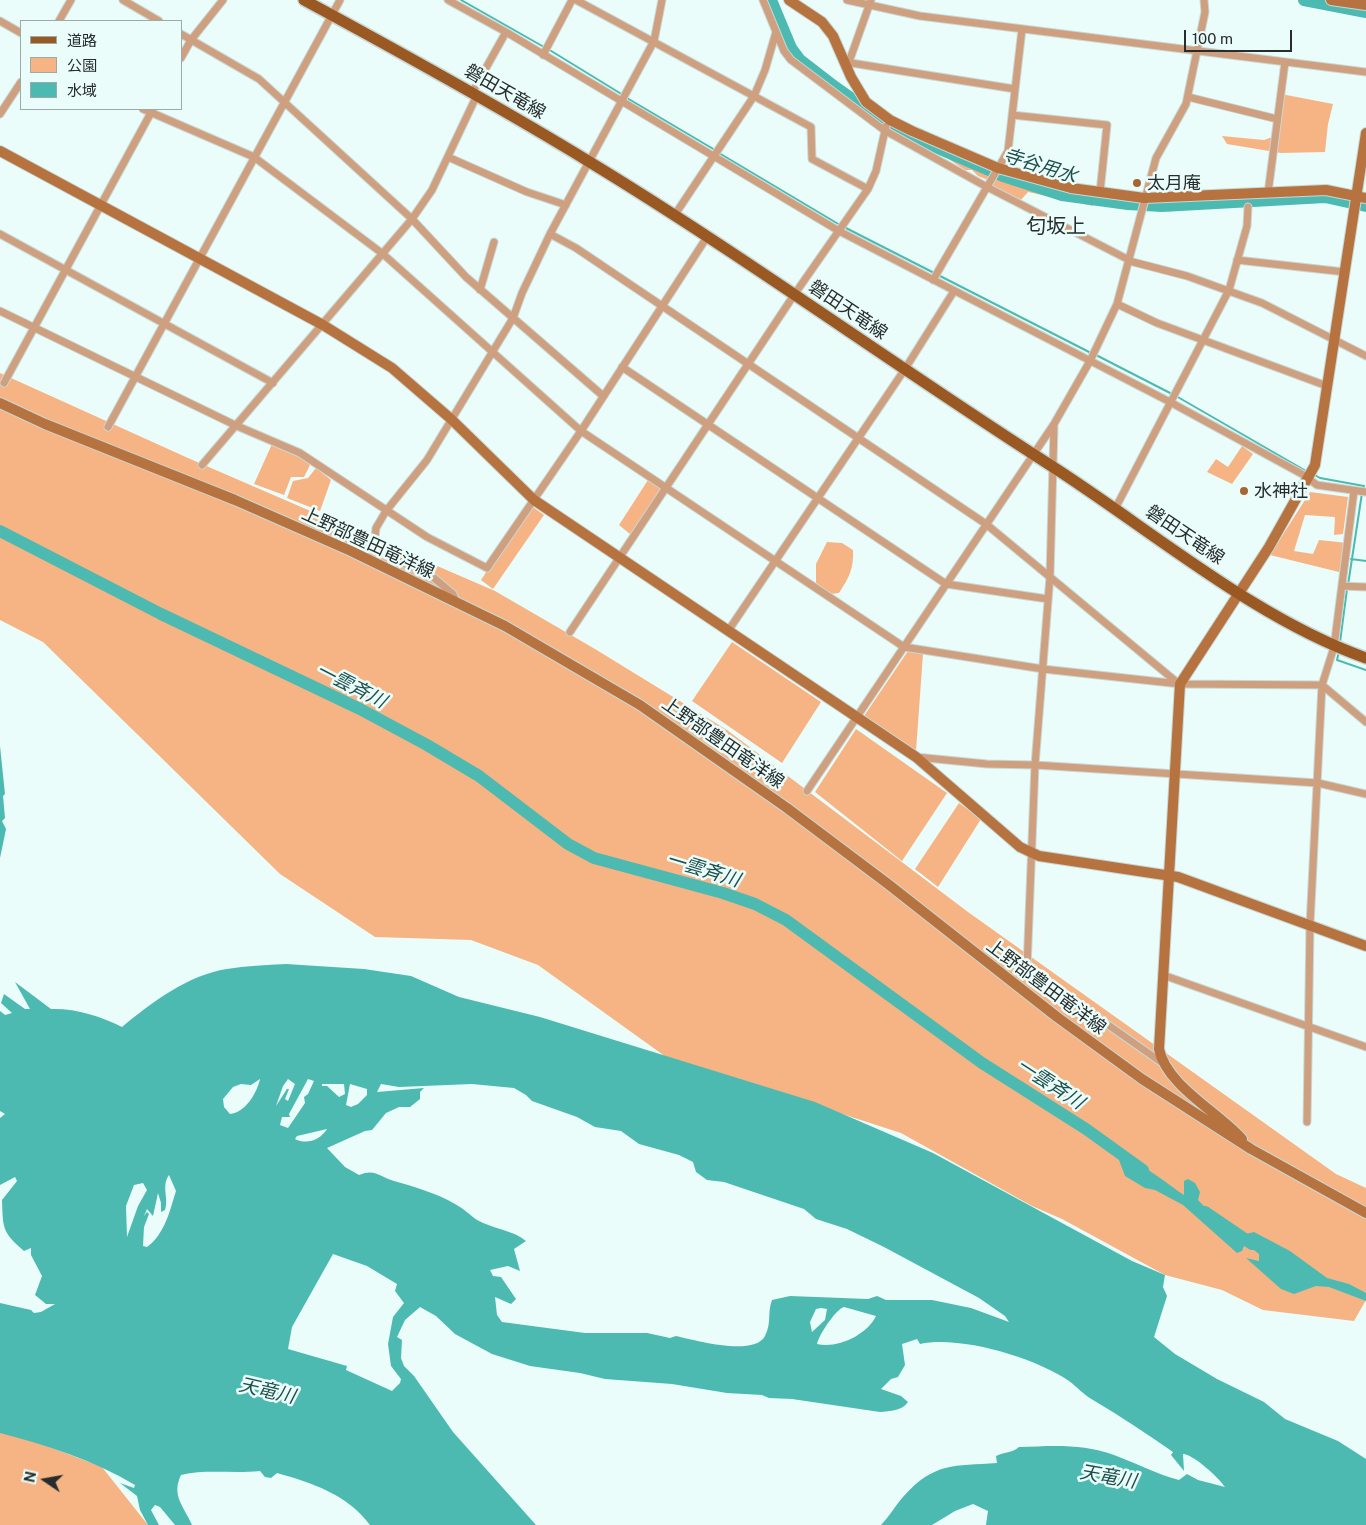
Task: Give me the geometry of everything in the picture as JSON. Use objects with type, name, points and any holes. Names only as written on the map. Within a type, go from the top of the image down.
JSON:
[{"type":"main road","name":"磐田天竜線","points":[[304,0],[475,94],[590,162],[707,237],[1240,593],[1334,647],[1366,658]]},
{"type":"street","points":[[60,20],[71,0]]},
{"type":"street","points":[[123,0],[157,20]]},
{"type":"street","points":[[182,56],[191,40],[223,0]]},
{"type":"street","points":[[108,427],[340,0]]},
{"type":"street","points":[[448,0],[506,32],[839,231],[1170,402],[1302,474],[1316,485],[1366,492]]},
{"type":"street","points":[[543,55],[572,0]]},
{"type":"street","points":[[576,0],[811,126],[812,159],[868,189]]},
{"type":"street","points":[[456,602],[453,594],[434,578],[385,554],[378,547],[375,537],[376,528],[386,511],[427,460],[513,318],[522,293],[550,234],[654,41],[662,0]]},
{"type":"street","points":[[763,0],[784,52],[791,60],[884,130],[987,187],[1130,260],[1229,290],[1262,303],[1366,356]]},
{"type":"street","points":[[789,0],[822,22],[834,36],[847,62],[857,90],[866,102],[890,120],[998,168],[1051,184],[1144,198],[1326,190],[1361,197]]},
{"type":"street","points":[[847,0],[870,3],[920,16],[1366,72]]},
{"type":"street","points":[[808,791],[1054,424],[1090,361],[1117,304],[1156,158],[1179,119],[1188,97],[1205,12],[1204,0]]},
{"type":"street","points":[[1331,0],[1366,5]]},
{"type":"street","points":[[847,62],[870,3]]},
{"type":"street","points":[[0,21],[20,32]]},
{"type":"street","points":[[933,280],[1008,151],[1022,29]]},
{"type":"street","points":[[202,466],[412,219],[432,190],[475,94],[506,32]]},
{"type":"street","points":[[674,216],[754,96],[765,70],[776,32]]},
{"type":"street","points":[[182,35],[258,79],[412,219],[480,290],[602,395]]},
{"type":"street","points":[[847,62],[1015,89]]},
{"type":"street","points":[[1268,193],[1285,62]]},
{"type":"street","points":[[0,114],[20,84]]},
{"type":"street","points":[[1188,97],[1278,119]]},
{"type":"street","points":[[4,383],[152,111],[254,157],[384,254],[491,352],[581,430],[904,647],[1043,668],[1180,684],[1322,685],[1366,722]]},
{"type":"street","points":[[1012,115],[1107,125],[1100,192]]},
{"type":"street","points":[[570,632],[618,557],[794,295],[868,189],[876,171],[884,130],[890,120]]},
{"type":"street","points":[[1161,1062],[1159,1049],[1180,684],[1240,593],[1308,480],[1315,465],[1344,272],[1361,197],[1366,133]]},
{"type":"street","points":[[0,151],[323,325],[392,368],[451,419],[534,500],[916,757],[1020,847],[1030,853],[1169,875],[1366,946]]},
{"type":"street","points":[[448,157],[527,192],[566,205]]},
{"type":"street","points":[[1115,509],[1229,290],[1247,226],[1248,207]]},
{"type":"street","points":[[0,234],[273,383]]},
{"type":"street","points":[[550,234],[576,248],[857,439],[986,524],[1180,684]]},
{"type":"street","points":[[0,311],[237,426],[300,453],[427,538],[487,568],[581,430],[602,395],[707,237]]},
{"type":"street","points":[[480,290],[494,242]]},
{"type":"street","points":[[1237,260],[1344,272]]},
{"type":"street","points":[[728,630],[905,369],[954,291]]},
{"type":"street","points":[[1117,304],[1202,340],[1327,386]]},
{"type":"street","points":[[622,367],[946,584],[1048,599]]},
{"type":"street","name":"上野部豊田竜洋線","points":[[0,403],[45,424],[235,500],[351,551],[505,626],[640,705],[787,808],[888,884],[1057,1017],[1142,1079],[1251,1149],[1366,1212]]},
{"type":"street","points":[[1054,424],[1050,576],[1035,765],[1030,853],[1027,968],[1161,1062],[1171,1075],[1232,1127],[1251,1149]]},
{"type":"street","points":[[1307,1122],[1310,925],[1322,685],[1334,647],[1354,491]]},
{"type":"street","points":[[1342,586],[1366,587]]},
{"type":"street","points":[[916,757],[987,764],[1035,765],[1318,783],[1366,794]]},
{"type":"street","points":[[1163,975],[1366,1047]]},
{"type":"green space","points":[[1281,94],[1333,104],[1328,124],[1325,152],[1281,153],[1227,144],[1222,136],[1264,140],[1275,136]]},
{"type":"green space","points":[[921,142],[993,169],[1094,197],[1093,206],[1028,192],[1019,202],[988,186],[988,180],[978,176],[972,170],[965,170],[937,151],[921,147]]},
{"type":"green space","points":[[0,373],[188,458],[495,591],[595,649],[727,730],[968,912],[1336,1174],[1366,1188],[1366,1300],[1354,1321],[1263,1310],[1222,1290],[1165,1275],[1062,1219],[1032,1206],[901,1133],[666,1057],[538,965],[471,940],[375,937],[280,874],[43,642],[0,620]]},
{"type":"green space","points":[[272,444],[296,451],[310,465],[304,477],[291,477],[284,495],[254,484]]},
{"type":"green space","points":[[1242,446],[1253,454],[1232,484],[1207,472],[1216,459],[1228,467]]},
{"type":"green space","points":[[316,468],[331,480],[320,511],[287,498],[293,481],[308,478]]},
{"type":"green space","points":[[648,480],[661,489],[630,534],[619,525]]},
{"type":"green space","points":[[1310,492],[1348,497],[1343,534],[1334,535],[1335,517],[1305,515],[1294,551],[1313,554],[1319,540],[1348,543],[1339,572],[1270,555]]},
{"type":"green space","points":[[530,505],[544,515],[493,589],[481,580]]},
{"type":"green space","points":[[827,542],[842,543],[853,550],[853,562],[850,573],[839,593],[830,594],[816,583],[816,564]]},
{"type":"green space","points":[[732,642],[821,702],[782,763],[692,701]]},
{"type":"green space","points":[[908,651],[923,654],[916,751],[864,716]]},
{"type":"green space","points":[[856,729],[947,793],[902,861],[815,792]]},
{"type":"green space","points":[[959,803],[981,819],[938,887],[915,869]]},
{"type":"green space","points":[[0,1428],[102,1467],[148,1525],[0,1525]]},
{"type":"water","points":[[0,746],[5,794],[3,796],[5,818],[2,821],[6,829],[0,858]]},
{"type":"water","name":"天竜川","points":[[286,964],[364,969],[411,976],[459,997],[540,1017],[815,1102],[933,1153],[1132,1261],[1165,1275],[1163,1287],[1167,1296],[1154,1337],[1175,1354],[1217,1379],[1264,1402],[1285,1419],[1338,1441],[1366,1459],[1366,1525],[986,1525],[988,1511],[973,1504],[955,1511],[932,1525],[881,1525],[903,1497],[925,1477],[946,1468],[997,1463],[996,1456],[1019,1447],[1066,1446],[1102,1451],[1179,1480],[1187,1474],[1198,1480],[1225,1487],[1199,1462],[1183,1454],[1184,1471],[1171,1455],[1173,1452],[1090,1398],[1055,1372],[997,1350],[956,1343],[937,1342],[920,1344],[917,1339],[902,1344],[905,1365],[898,1377],[891,1379],[881,1389],[901,1396],[908,1402],[899,1409],[880,1412],[792,1399],[769,1398],[762,1395],[727,1393],[672,1384],[605,1379],[580,1373],[530,1366],[492,1354],[455,1334],[436,1316],[420,1307],[405,1320],[397,1337],[402,1340],[401,1358],[404,1366],[414,1376],[453,1432],[536,1525],[370,1525],[351,1505],[328,1491],[277,1473],[271,1478],[265,1477],[260,1471],[200,1472],[181,1475],[178,1482],[178,1495],[192,1525],[175,1525],[160,1507],[155,1505],[151,1510],[159,1525],[148,1525],[140,1510],[137,1496],[120,1483],[134,1488],[135,1485],[103,1468],[69,1454],[0,1433],[0,1303],[31,1310],[34,1313],[41,1312],[55,1304],[46,1304],[35,1295],[42,1276],[31,1255],[31,1248],[24,1251],[11,1239],[5,1229],[2,1200],[17,1181],[15,1177],[0,1185],[0,1118],[5,1114],[0,1111],[0,1011],[5,1015],[12,1013],[1,1003],[4,994],[25,1009],[30,1009],[15,982],[51,1009],[87,1014],[105,1019],[122,1027],[158,999],[198,977],[227,969]],"holes":[[[260,1079],[250,1101],[241,1110],[230,1114],[224,1107],[223,1099],[233,1087],[241,1084],[251,1085]],[[288,1079],[295,1084],[288,1101],[285,1099],[289,1089],[287,1089],[276,1106],[283,1086]],[[308,1079],[314,1081],[308,1094],[304,1097],[305,1103],[288,1128],[280,1125],[282,1117],[290,1117],[289,1114]],[[322,1084],[344,1084],[345,1094],[339,1097],[327,1086],[322,1086]],[[350,1084],[367,1089],[367,1095],[358,1104],[351,1107],[346,1105]],[[381,1084],[399,1087],[472,1084],[514,1088],[532,1101],[577,1117],[595,1127],[621,1131],[639,1144],[679,1155],[693,1162],[696,1172],[707,1180],[724,1182],[804,1209],[816,1219],[847,1229],[979,1298],[1005,1316],[1009,1322],[971,1308],[932,1300],[886,1300],[877,1296],[868,1299],[790,1296],[772,1300],[765,1336],[759,1342],[737,1346],[709,1343],[676,1336],[670,1338],[647,1333],[585,1333],[502,1322],[497,1315],[495,1297],[511,1304],[516,1299],[501,1277],[493,1276],[490,1270],[508,1266],[520,1271],[514,1249],[526,1241],[515,1234],[477,1220],[458,1206],[433,1193],[369,1172],[359,1175],[345,1167],[327,1148],[365,1131],[372,1130],[386,1113],[399,1107],[410,1107],[420,1099],[420,1092],[424,1088],[377,1092]],[[327,1129],[317,1139],[304,1142],[295,1139],[297,1136]],[[169,1175],[176,1191],[169,1214],[163,1229],[153,1242],[147,1247],[143,1246],[144,1227],[149,1214],[147,1212],[144,1216],[147,1209],[153,1216],[158,1193],[161,1212],[165,1210],[165,1188]],[[143,1183],[147,1190],[138,1206],[127,1237],[126,1206],[134,1185]],[[333,1254],[367,1266],[397,1284],[395,1291],[404,1303],[393,1317],[388,1344],[391,1366],[401,1379],[400,1383],[392,1391],[346,1370],[347,1366],[288,1349],[292,1327]],[[844,1307],[876,1316],[866,1329],[851,1339],[833,1344],[817,1344],[832,1318]],[[816,1309],[827,1309],[825,1320],[812,1332],[810,1322]]]},
{"type":"water","points":[[1123,1159],[1140,1165],[1184,1195],[1184,1181],[1188,1179],[1195,1183],[1200,1192],[1198,1200],[1234,1237],[1254,1232],[1290,1251],[1327,1278],[1349,1284],[1366,1293],[1366,1301],[1329,1287],[1316,1286],[1294,1294],[1281,1289],[1246,1258],[1259,1261],[1259,1254],[1250,1247],[1244,1246],[1242,1251],[1237,1253],[1183,1205],[1155,1190],[1145,1188],[1125,1176],[1119,1160]]},
{"type":"waterway","points":[[461,0],[544,47]]},
{"type":"waterway","name":"寺谷用水","points":[[771,0],[791,48],[800,60],[835,87],[896,130],[1003,176],[1062,195],[1128,204],[1162,206],[1325,197],[1366,206]]},
{"type":"waterway","points":[[1304,0],[1366,12]]},
{"type":"waterway","points":[[548,49],[623,95]]},
{"type":"waterway","points":[[627,98],[715,150]]},
{"type":"waterway","points":[[719,153],[840,225]]},
{"type":"waterway","points":[[844,227],[1091,353]]},
{"type":"waterway","points":[[1096,355],[1172,394]]},
{"type":"waterway","points":[[1176,396],[1306,471]]},
{"type":"waterway","points":[[1313,474],[1320,478],[1364,486],[1363,488]]},
{"type":"waterway","points":[[1348,585],[1362,493]]},
{"type":"waterway","name":"一雲斉川","points":[[0,531],[161,614],[360,709],[427,745],[479,776],[568,844],[594,858],[723,893],[755,904],[786,920],[982,1063],[1086,1129],[1143,1170]]},
{"type":"waterway","points":[[1351,559],[1366,561]]},
{"type":"waterway","points":[[1340,642],[1347,589]]},
{"type":"waterway","points":[[1339,651],[1337,660],[1366,670]]},
{"type":"waterway","name":"一雲斉川","points":[[1205,1212],[1252,1244]]},
{"type":"place","name":"太月庵","points":[[1137,183]]},
{"type":"place","name":"水神社","points":[[1244,491]]},
{"type":"district","name":"匂坂上","points":[[1056,227]]}]
